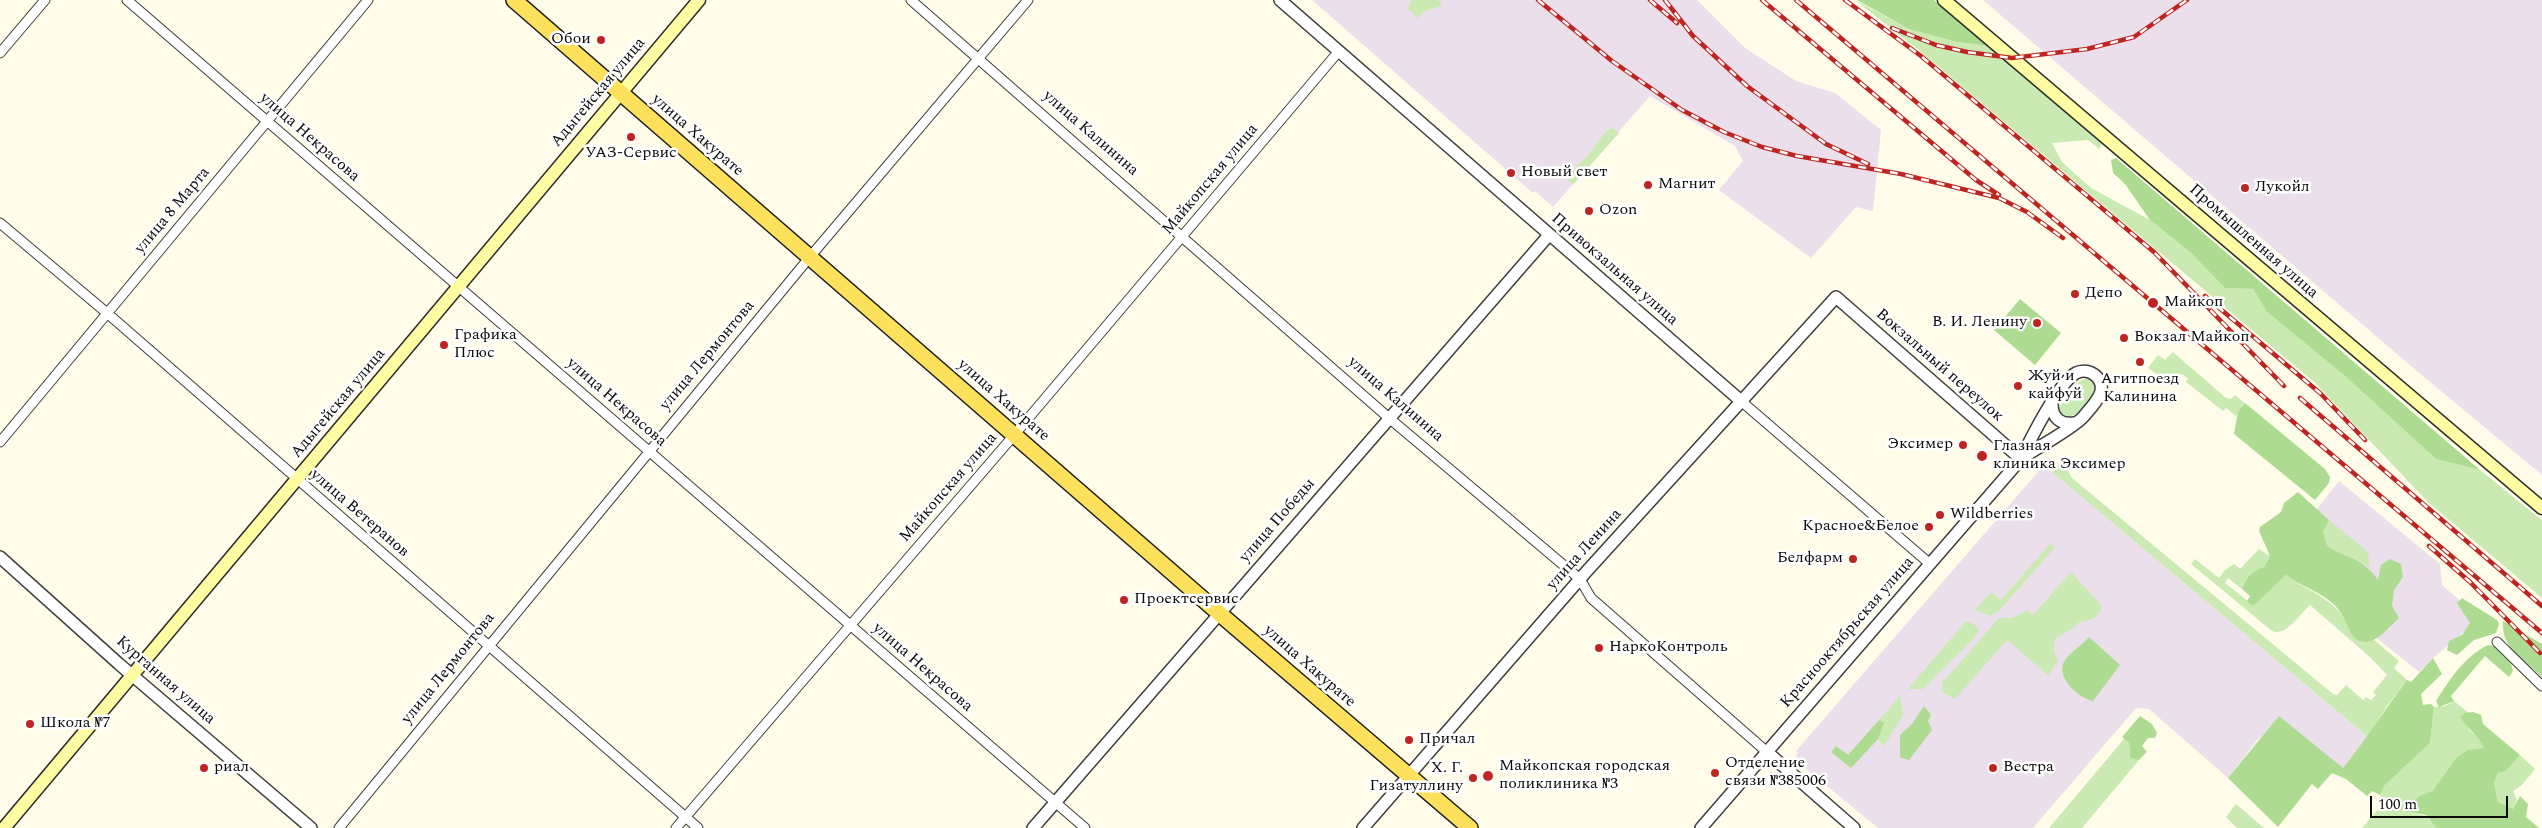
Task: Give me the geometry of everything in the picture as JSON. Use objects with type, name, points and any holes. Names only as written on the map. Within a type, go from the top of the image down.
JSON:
[{"type":"main road","name":"улица Хакурате","points":[[514,0],[1220,614],[1470,828]]},
{"type":"main road","name":"Адыгейская улица","points":[[4,828],[134,676],[699,0]]},
{"type":"main road","name":"Промышленная улица","points":[[1944,0],[2542,508]]},
{"type":"street","points":[[0,53],[45,0]]},
{"type":"street","name":"улица Некрасова","points":[[127,0],[1085,828]]},
{"type":"street","name":"улица 8 Марта","points":[[0,442],[368,0]]},
{"type":"street","name":"улица Калинина","points":[[911,0],[1389,418],[1580,580],[1591,598],[1854,828]]},
{"type":"street","name":"улица Лермонтова","points":[[338,828],[648,451],[1028,0]]},
{"type":"street","name":"Привокзальная улица","points":[[1280,0],[1929,563]]},
{"type":"street","name":"Майкопская улица","points":[[676,828],[1015,434],[1339,51]]},
{"type":"street","name":"улица Ветеранов","points":[[0,223],[107,312],[297,480],[698,828]]},
{"type":"street","name":"улица Победы","points":[[1033,828],[1549,235]]},
{"type":"street","name":"улица Ленина","points":[[1363,828],[1580,580],[1836,297]]},
{"type":"street","name":"Вокзальный переулок","points":[[1836,297],[2021,459]]},
{"type":"street","points":[[2084,371],[2095,374],[2101,384],[2100,395],[2083,417],[2021,459],[2052,404],[2074,374],[2084,371]]},
{"type":"street","points":[[2052,404],[2057,420],[2068,424],[2076,422]]},
{"type":"street","name":"Краснооктябрьская улица","points":[[1701,828],[2021,459]]},
{"type":"street","name":"Курганная улица","points":[[0,557],[134,676],[312,828]]},
{"type":"street","points":[[2497,642],[2542,686]]},
{"type":"shaded area","points":[[1312,0],[1697,0],[1745,48],[1796,81],[1835,93],[1881,130],[1873,211],[1856,207],[1811,258],[1719,190],[1743,161],[1735,146],[1650,96],[1553,207],[1535,191],[1533,193]]},
{"type":"shaded area","points":[[1983,0],[2542,0],[2542,475],[2418,372]]},
{"type":"shaded area","points":[[2044,465],[2368,737],[2343,768],[2259,738],[2228,778],[2149,709],[2136,708],[2033,828],[1878,828],[1794,759],[1798,753],[1796,751]]},
{"type":"shaded area","points":[[2339,481],[2440,564],[2442,585],[2472,611],[2472,625],[2419,672],[2271,553],[2317,509]]},
{"type":"green space","points":[[1411,0],[1439,0],[1441,6],[1425,11],[1418,18],[1408,9]]},
{"type":"green space","points":[[1855,0],[1909,29],[1957,42],[1989,46],[2102,144],[2099,149],[2088,140],[2052,143],[2062,162],[2091,188],[2150,220],[2190,252],[2225,288],[2253,289],[2267,312],[2345,376],[2436,459],[2480,470],[2542,520],[2542,598],[2428,502],[2314,382],[1916,48]]},
{"type":"green space","points":[[1857,0],[1934,0],[1989,46],[1957,42],[1909,29]]},
{"type":"green space","points":[[1612,128],[1619,133],[1573,185],[1565,176],[1587,157],[1607,130]]},
{"type":"green space","points":[[2116,158],[2480,470],[2436,459],[2345,376],[2267,312],[2253,289],[2225,288],[2190,252],[2150,220],[2125,184],[2113,173],[2111,160]]},
{"type":"green space","points":[[2020,299],[2061,333],[2035,365],[1994,330]]},
{"type":"green space","points":[[2173,352],[2226,398],[2231,399],[2235,395],[2245,403],[2236,416],[2226,408],[2223,411],[2186,382],[2188,379],[2182,374],[2180,377],[2177,375],[2165,380],[2148,368],[2158,355],[2165,360]]},
{"type":"green space","points":[[2087,378],[2094,384],[2089,401],[2079,412],[2068,417],[2063,416],[2059,408],[2064,399],[2074,386]]},
{"type":"green space","points":[[2245,403],[2325,469],[2330,477],[2329,483],[2315,500],[2234,434],[2238,412]]},
{"type":"green space","points":[[2062,460],[2072,478],[2333,694],[2337,695],[2346,685],[2363,700],[2366,697],[2371,700],[2376,695],[2373,692],[2387,675],[2371,658],[2310,605],[2288,628],[2277,632],[2272,631],[2191,564],[2195,559],[2219,578],[2225,570],[2234,564],[2240,569],[2259,549],[2270,556],[2264,567],[2250,575],[2242,589],[2228,578],[2225,583],[2253,605],[2286,575],[2333,605],[2358,639],[2362,642],[2373,639],[2399,661],[2394,668],[2407,680],[2387,706],[2368,737],[2052,472]]},
{"type":"green space","points":[[2298,492],[2329,520],[2323,531],[2327,546],[2360,562],[2378,580],[2381,565],[2390,559],[2401,564],[2403,577],[2394,590],[2392,606],[2399,618],[2374,640],[2369,642],[2359,641],[2352,635],[2336,606],[2323,596],[2286,575],[2253,606],[2247,601],[2250,596],[2242,589],[2245,581],[2256,570],[2264,567],[2270,556],[2259,531],[2260,527],[2281,512],[2284,503]]},
{"type":"green space","points":[[2329,520],[2368,552],[2370,567],[2327,546],[2323,531]]},
{"type":"green space","points":[[2050,544],[2055,547],[1999,611],[1990,616],[1975,610],[1991,592],[2001,600]]},
{"type":"green space","points":[[2071,572],[2102,606],[2094,618],[2079,622],[2059,636],[2054,644],[2058,661],[2048,675],[2007,640],[1955,699],[1943,693],[1942,683],[1999,618],[2012,618],[2027,610],[2033,615]]},
{"type":"green space","points":[[2462,598],[2497,620],[2499,624],[2496,633],[2474,640],[2457,655],[2447,650],[2449,641],[2462,635],[2470,623],[2457,603]]},
{"type":"green space","points":[[1966,621],[1975,625],[1979,630],[1973,639],[1923,689],[1908,689]]},
{"type":"green space","points":[[2503,621],[2542,644],[2542,677],[2521,659],[2510,646],[2503,631]]},
{"type":"green space","points":[[2089,637],[2120,665],[2093,701],[2081,696],[2069,685],[2065,679],[2062,666],[2070,654]]},
{"type":"green space","points":[[2488,645],[2502,650],[2508,657],[2513,671],[2509,677],[2485,656],[2451,696],[2454,701],[2439,707],[2436,701],[2452,677],[2465,662]]},
{"type":"green space","points":[[2433,658],[2442,674],[2421,694],[2423,705],[2431,704],[2434,707],[2430,743],[2384,786],[2380,795],[2372,791],[2367,796],[2346,779],[2332,773],[2318,789],[2312,784],[2278,827],[2228,778],[2279,716],[2343,768],[2407,680],[2411,682]]},
{"type":"green space","points":[[1900,696],[1903,715],[1884,746],[1878,739],[1884,723],[1879,720]]},
{"type":"green space","points":[[2454,701],[2469,713],[2465,713],[2469,730],[2479,738],[2484,748],[2467,750],[2456,758],[2433,792],[2419,796],[2403,811],[2426,816],[2436,828],[2362,828],[2385,801],[2380,795],[2384,786],[2430,743],[2434,707],[2445,706]]},
{"type":"green space","points":[[1924,706],[1931,715],[1928,721],[1932,730],[1909,760],[1900,757],[1900,735],[1912,724]]},
{"type":"green space","points":[[2473,712],[2481,715],[2483,724],[2520,755],[2506,771],[2498,773],[2494,783],[2498,802],[2513,809],[2520,796],[2528,804],[2526,817],[2539,828],[2436,828],[2426,815],[2403,811],[2419,796],[2433,791],[2456,758],[2467,750],[2484,748],[2460,717],[2465,713]]},
{"type":"green space","points":[[2140,716],[2152,724],[2157,733],[2155,738],[2148,738],[2142,746],[2147,752],[2139,760],[2130,758],[2129,743],[2122,737]]},
{"type":"green space","points":[[1879,720],[1884,723],[1878,739],[1851,768],[1831,752],[1836,746],[1848,755]]},
{"type":"green space","points":[[2124,739],[2129,743],[2130,758],[2139,760],[2082,828],[2049,828]]},
{"type":"green space","points":[[2520,755],[2535,769],[2521,786],[2513,791],[2517,800],[2513,809],[2498,802],[2494,783],[2498,773],[2506,771]]},
{"type":"green space","points":[[2236,804],[2264,828],[2237,828],[2226,817]]},
{"type":"railway","points":[[1538,0],[1612,61],[1682,110],[1724,132],[1762,147],[1797,156],[1901,174],[1999,198],[2027,212],[2063,238]]},
{"type":"railway","points":[[1650,0],[1677,23]]},
{"type":"railway","points":[[1665,0],[1693,36],[1747,86],[1826,144],[1868,164]]},
{"type":"railway","points":[[1762,0],[1976,180],[1999,195]]},
{"type":"railway","points":[[1796,0],[2542,633]]},
{"type":"railway","points":[[1845,0],[1921,56],[2154,252],[2284,386]]},
{"type":"railway","points":[[1892,28],[1936,45],[1967,52],[2012,58],[2087,49],[2134,37],[2187,0]]},
{"type":"railway","points":[[2205,296],[2320,393],[2365,440]]},
{"type":"railway","points":[[2300,398],[2542,606]]},
{"type":"railway","points":[[2429,546],[2470,582],[2540,653]]},
{"type":"place","name":"Обои","points":[[601,40]]},
{"type":"place","name":"УАЗ-Сервис","points":[[631,137]]},
{"type":"place","name":"Новый свет","points":[[1511,173]]},
{"type":"place","name":"Магнит","points":[[1648,185]]},
{"type":"place","name":"Лукойл","points":[[2245,188]]},
{"type":"place","name":"Ozon","points":[[1589,211]]},
{"type":"place","name":"Депо","points":[[2075,294]]},
{"type":"place","name":"Майкоп","points":[[2153,303]]},
{"type":"place","name":"В. И. Ленину","points":[[2037,323]]},
{"type":"place","name":"Вокзал Майкоп","points":[[2124,338]]},
{"type":"place","name":"Графика Плюс","points":[[444,345]]},
{"type":"place","name":"Агитпоезд Калинина","points":[[2140,362]]},
{"type":"place","name":"Жуй и кайфуй","points":[[2018,386]]},
{"type":"place","name":"Эксимер","points":[[1963,445]]},
{"type":"place","name":"Глазная клиника Эксимер","points":[[1982,456]]},
{"type":"place","name":"Wildberries","points":[[1940,515]]},
{"type":"place","name":"Красное&Белое","points":[[1929,527]]},
{"type":"place","name":"Белфарм","points":[[1853,559]]},
{"type":"place","name":"Проектсервис","points":[[1124,600]]},
{"type":"place","name":"НаркоКонтроль","points":[[1599,648]]},
{"type":"place","name":"Школа №7","points":[[30,724]]},
{"type":"place","name":"Причал","points":[[1409,740]]},
{"type":"place","name":"риал","points":[[204,768]]},
{"type":"place","name":"Вестра","points":[[1993,768]]},
{"type":"place","name":"Отделение связи №385006","points":[[1715,773]]},
{"type":"place","name":"Майкопская городская поликлиника №3","points":[[1488,776]]},
{"type":"place","name":"Х. Г. Гизатуллину","points":[[1473,778]]}]
